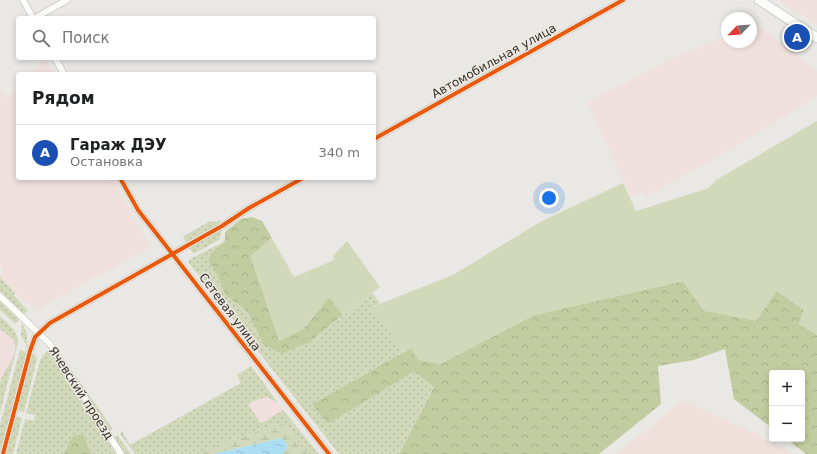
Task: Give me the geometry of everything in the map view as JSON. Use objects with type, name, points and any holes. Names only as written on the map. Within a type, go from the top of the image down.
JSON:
[{"type":"main road","points":[[759,0],[817,38]]},
{"type":"street","points":[[23,0],[33,16]]},
{"type":"street","points":[[38,16],[67,0]]},
{"type":"street","name":"Автомобильная улица","points":[[376,138],[623,0]]},
{"type":"street","points":[[56,60],[63,72]]},
{"type":"street","name":"Сетевая улица","points":[[121,180],[138,210],[329,454]]},
{"type":"street","points":[[3,454],[30,351],[35,337],[39,333],[50,323],[215,230],[249,208],[299,180]]},
{"type":"street","points":[[0,296],[39,333]]},
{"type":"street","name":"Ячевский проезд","points":[[39,333],[50,344],[121,454]]},
{"type":"shaded area","points":[[778,0],[817,0],[817,25],[816,24]]},
{"type":"shaded area","points":[[757,25],[817,71],[817,96],[726,152],[648,195],[642,192],[631,197],[588,102],[669,60],[721,38],[721,48],[757,48]]},
{"type":"shaded area","points":[[43,60],[45,60],[54,72],[32,72]]},
{"type":"shaded area","points":[[16,88],[16,180],[113,180],[150,247],[38,310],[20,298],[0,277],[4,271],[0,267],[0,89],[7,97]]},
{"type":"shaded area","points":[[0,329],[14,340],[15,348],[10,365],[7,367],[0,383]]},
{"type":"shaded area","points":[[267,397],[278,403],[283,410],[262,423],[249,406],[250,402]]},
{"type":"shaded area","points":[[684,400],[790,451],[793,454],[616,454]]},
{"type":"green space","points":[[817,121],[817,335],[799,324],[804,310],[777,291],[756,321],[704,311],[683,281],[534,315],[440,364],[418,360],[411,348],[405,351],[369,308],[453,275],[540,222],[623,183],[636,211],[709,188],[716,180]]},
{"type":"green space","points":[[252,217],[262,221],[272,238],[251,256],[279,340],[303,329],[329,297],[343,315],[309,342],[282,354],[263,344],[247,311],[225,295],[214,268],[208,261],[211,253],[225,241],[225,232],[241,219]]},
{"type":"green space","points":[[210,221],[216,222],[221,221],[216,226],[186,242],[183,238]]},
{"type":"green space","points":[[222,230],[219,240],[195,253],[189,248]]},
{"type":"green space","points":[[272,238],[294,277],[334,260],[333,256],[347,241],[380,287],[343,315],[329,297],[303,329],[279,341],[250,256]]},
{"type":"green space","points":[[225,241],[211,253],[218,279],[225,295],[247,311],[263,344],[309,342],[372,293],[380,303],[369,308],[405,351],[312,404],[328,424],[414,370],[434,386],[399,454],[339,454],[188,262],[190,259]]},
{"type":"green space","points":[[0,277],[15,293],[14,295],[28,311],[24,314],[0,291]]},
{"type":"green space","points":[[683,281],[704,311],[777,291],[804,310],[799,324],[817,335],[817,454],[806,454],[791,442],[805,442],[805,370],[769,370],[769,426],[734,399],[725,349],[694,360],[658,366],[661,404],[599,454],[399,454],[434,387],[414,371],[328,424],[312,404],[411,348],[440,364],[534,315]]},
{"type":"green space","points":[[0,301],[19,320],[16,323],[14,323],[0,310]]},
{"type":"green space","points":[[0,316],[16,334],[18,343],[0,412],[0,383],[4,372],[13,357],[15,346],[14,340],[0,329]]},
{"type":"green space","points":[[22,323],[27,333],[27,347],[21,335]]},
{"type":"green space","points":[[48,349],[116,454],[91,454],[85,438],[82,435],[77,435],[67,447],[64,454],[16,454],[25,419],[34,421],[35,415],[26,413],[40,360]]},
{"type":"green space","points":[[20,350],[26,352],[0,451],[0,425]]},
{"type":"green space","points":[[33,354],[37,359],[24,412],[19,411],[18,408]]},
{"type":"green space","points":[[251,366],[278,403],[267,397],[250,402],[249,406],[260,422],[262,423],[283,410],[319,454],[307,454],[282,423],[206,449],[203,454],[135,454],[120,434],[122,431],[130,445],[241,383],[237,375]]},
{"type":"green space","points":[[72,371],[113,429],[110,431]]},
{"type":"green space","points":[[15,418],[22,418],[13,454],[6,454]]},
{"type":"green space","points":[[282,423],[307,454],[283,454],[288,446],[282,438],[213,454],[203,454],[206,449]]},
{"type":"green space","points":[[82,435],[85,438],[91,454],[64,454],[72,437]]},
{"type":"green space","points":[[117,435],[131,454],[125,454],[114,438]]},
{"type":"water","points":[[282,438],[288,446],[283,454],[213,454]]},
{"type":"cycle path","points":[[376,138],[623,0]]},
{"type":"cycle path","points":[[121,180],[138,210],[329,454]]},
{"type":"cycle path","points":[[3,454],[35,337],[50,323],[222,226],[249,208],[299,180]]},
{"type":"place","name":"Гараж ДЭУ","points":[[797,37]]}]
